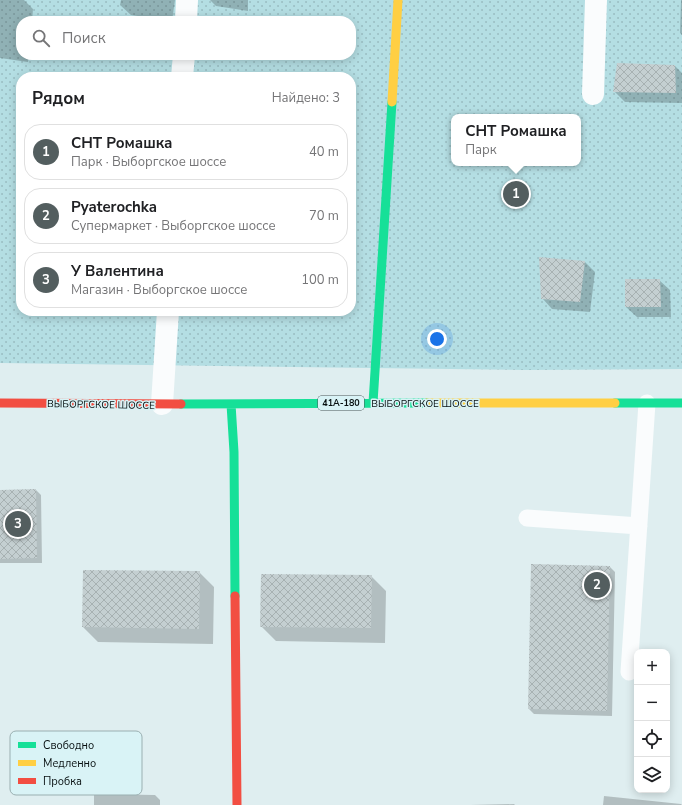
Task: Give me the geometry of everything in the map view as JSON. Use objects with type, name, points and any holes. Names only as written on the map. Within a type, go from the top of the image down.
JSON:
[{"type":"street","points":[[186,16],[187,0]]},
{"type":"street","points":[[373,403],[398,0]]},
{"type":"street","points":[[594,94],[596,0]]},
{"type":"street","points":[[182,72],[184,60]]},
{"type":"street","points":[[162,404],[168,316]]},
{"type":"street","name":"ВЫБОРГСКОЕ ШОССЕ","points":[[0,403],[232,404],[682,402]]},
{"type":"street","points":[[232,404],[234,452],[237,805]]},
{"type":"lane","points":[[629,672],[647,403]]},
{"type":"lane","points":[[527,518],[639,526]]},
{"type":"shaded area","points":[[0,0],[682,0],[682,369],[526,370],[0,363]]},
{"type":"building","points":[[617,63],[675,65],[676,93],[613,92]]},
{"type":"building","points":[[539,257],[585,261],[580,302],[541,299]]},
{"type":"building","points":[[625,279],[660,279],[661,307],[625,307]]},
{"type":"building","points":[[36,489],[37,558],[0,559],[0,490]]},
{"type":"building","points":[[531,564],[610,566],[607,711],[528,709]]},
{"type":"building","points":[[83,570],[200,571],[199,629],[82,627]]},
{"type":"building","points":[[261,574],[372,575],[371,628],[260,627]]},
{"type":"traffic: fast","points":[[373,403],[392,102]]},
{"type":"traffic: fast","points":[[181,404],[427,403]]},
{"type":"traffic: fast","points":[[615,403],[682,403]]},
{"type":"traffic: fast","points":[[231,404],[234,452],[235,596]]},
{"type":"traffic: slow","points":[[392,102],[398,0]]},
{"type":"traffic: slow","points":[[427,403],[615,403]]},
{"type":"traffic: jam","points":[[0,403],[181,404]]},
{"type":"traffic: jam","points":[[235,596],[237,805]]},
{"type":"place","name":"СНТ Ромашка","points":[[516,194]]},
{"type":"place","name":"У Валентина","points":[[18,524]]},
{"type":"place","name":"Pyaterochka","points":[[597,585]]}]
